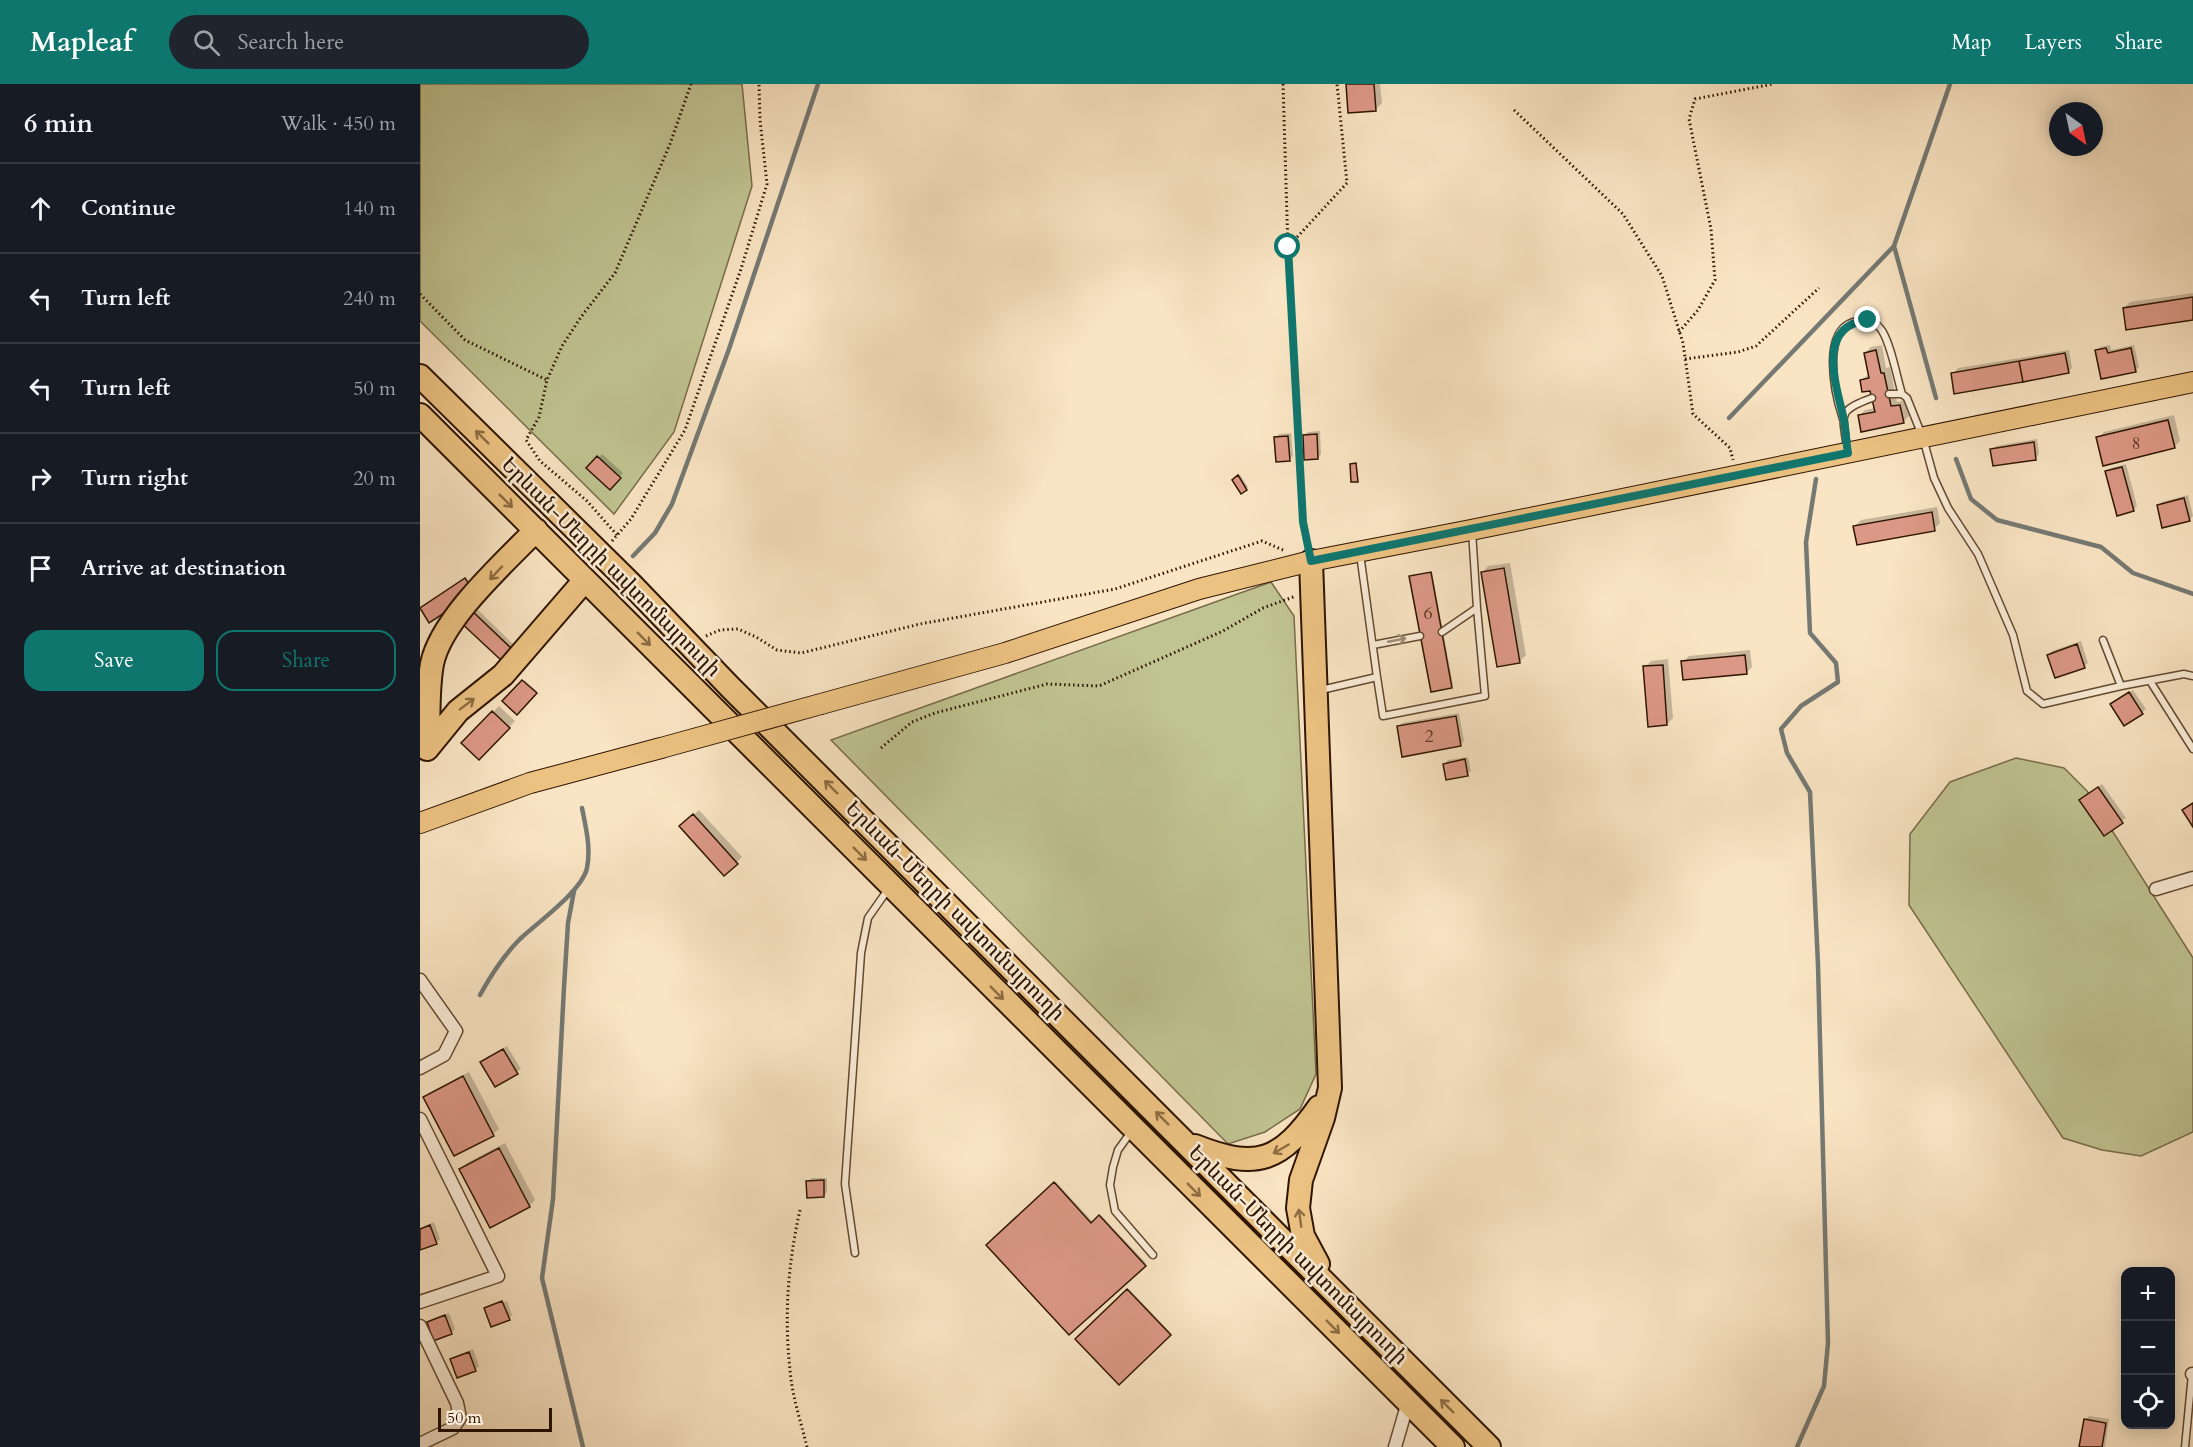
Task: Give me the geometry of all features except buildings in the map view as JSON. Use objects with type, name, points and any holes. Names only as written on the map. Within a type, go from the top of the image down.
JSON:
[{"type":"highway","name":"Երևան-Մեղրի ավտոմայրուղի","points":[[420,376],[601,554],[1489,1447]]},
{"type":"highway","name":"Երևան-Մեղրի ավտոմայրուղի","points":[[420,415],[1133,1130],[1453,1447]]},
{"type":"highway","points":[[424,754],[432,664],[439,643],[454,620],[536,530]]},
{"type":"highway","points":[[1311,561],[1330,1088],[1323,1118],[1301,1180],[1298,1208],[1303,1236],[1332,1289]]},
{"type":"highway","points":[[424,754],[458,711],[503,675],[585,580]]},
{"type":"highway","points":[[1187,1143],[1226,1157],[1261,1158],[1285,1147],[1296,1138],[1318,1109],[1330,1088]]},
{"type":"main road","points":[[420,823],[530,783],[1005,653],[1199,589],[1311,561],[1737,476],[2193,381]]},
{"type":"street","points":[[2156,888],[2193,878]]},
{"type":"street","points":[[420,980],[456,1031],[444,1055],[420,1068]]},
{"type":"street","points":[[420,1119],[498,1276],[420,1302]]},
{"type":"street","points":[[420,1326],[457,1403],[460,1418],[453,1428],[420,1444]]},
{"type":"street","points":[[1395,1447],[1408,1402]]},
{"type":"lane","points":[[1848,453],[1843,419],[1832,376],[1834,350],[1840,332],[1854,321],[1868,320],[1880,327],[1886,339],[1902,394],[1907,398],[1923,438],[1934,478],[1948,508],[1978,554],[2013,635],[2028,691],[2043,704],[2184,674],[2193,676]]},
{"type":"lane","points":[[1889,394],[1902,394]]},
{"type":"lane","points":[[1843,419],[1850,406],[1872,398]]},
{"type":"lane","points":[[1360,550],[1383,716],[1485,696],[1472,530]]},
{"type":"lane","points":[[1442,632],[1477,608]]},
{"type":"lane","points":[[1373,645],[1420,636]]},
{"type":"lane","points":[[2103,640],[2121,686]]},
{"type":"lane","points":[[1316,691],[1377,677]]},
{"type":"lane","points":[[2150,681],[2193,749]]},
{"type":"lane","points":[[855,1252],[845,1184],[861,954],[868,918],[891,885]]},
{"type":"lane","points":[[1133,1130],[1118,1150],[1110,1185],[1115,1211],[1153,1255]]},
{"type":"lane","points":[[2185,1447],[2192,1374]]},
{"type":"path","points":[[617,535],[586,501],[540,461],[526,440],[539,417],[547,380],[562,346],[615,273],[670,144],[691,84]]},
{"type":"path","points":[[601,554],[631,519],[686,430],[741,269],[767,184],[760,120],[759,84]]},
{"type":"path","points":[[1283,84],[1288,247],[1303,522],[1311,561]]},
{"type":"path","points":[[1288,247],[1347,183],[1337,84]]},
{"type":"path","points":[[1680,332],[1698,310],[1715,280],[1711,229],[1689,119],[1695,99],[1773,84]]},
{"type":"path","points":[[1514,110],[1623,214],[1662,276],[1680,332],[1694,414],[1730,448],[1737,476]]},
{"type":"path","points":[[1685,359],[1738,352],[1756,346],[1819,288]]},
{"type":"path","points":[[420,294],[465,340],[547,380]]},
{"type":"path","points":[[690,645],[720,630],[738,629],[777,650],[801,653],[920,624],[1115,589],[1262,541],[1287,551]]},
{"type":"path","points":[[881,747],[912,722],[935,713],[1047,684],[1099,686],[1223,631],[1263,608],[1312,592]]},
{"type":"path","points":[[800,1210],[790,1254],[787,1313],[790,1372],[807,1447]]},
{"type":"green space","points":[[420,84],[742,84],[752,186],[674,432],[614,514],[420,321]]},
{"type":"green space","points":[[1271,582],[1294,616],[1316,1074],[1300,1109],[1265,1132],[1228,1144],[831,740]]},
{"type":"green space","points":[[2016,758],[2064,768],[2087,791],[2193,958],[2193,1132],[2141,1156],[2102,1150],[2063,1138],[1909,905],[1910,834],[1950,782]]},
{"type":"waterway","points":[[633,556],[655,533],[672,504],[729,349],[818,84]]},
{"type":"waterway","points":[[1936,398],[1894,246],[1950,84]]},
{"type":"waterway","points":[[1729,418],[1894,246]]},
{"type":"waterway","points":[[1956,459],[1971,499],[1997,520],[2101,547],[2133,573],[2193,594]]},
{"type":"waterway","points":[[1797,1447],[1824,1386],[1828,1343],[1818,965],[1810,792],[1787,753],[1781,729],[1801,706],[1838,682],[1836,663],[1810,633],[1806,542],[1816,479]]},
{"type":"waterway","points":[[480,995],[514,945],[558,906],[583,877],[587,868],[588,838],[582,808]]},
{"type":"waterway","points":[[574,891],[568,923],[553,1199],[542,1278],[583,1447]]},
{"type":"route","points":[[1288,247],[1303,522],[1311,561],[1848,453],[1843,419],[1832,376],[1834,350],[1840,332],[1854,321],[1868,320]]}]
